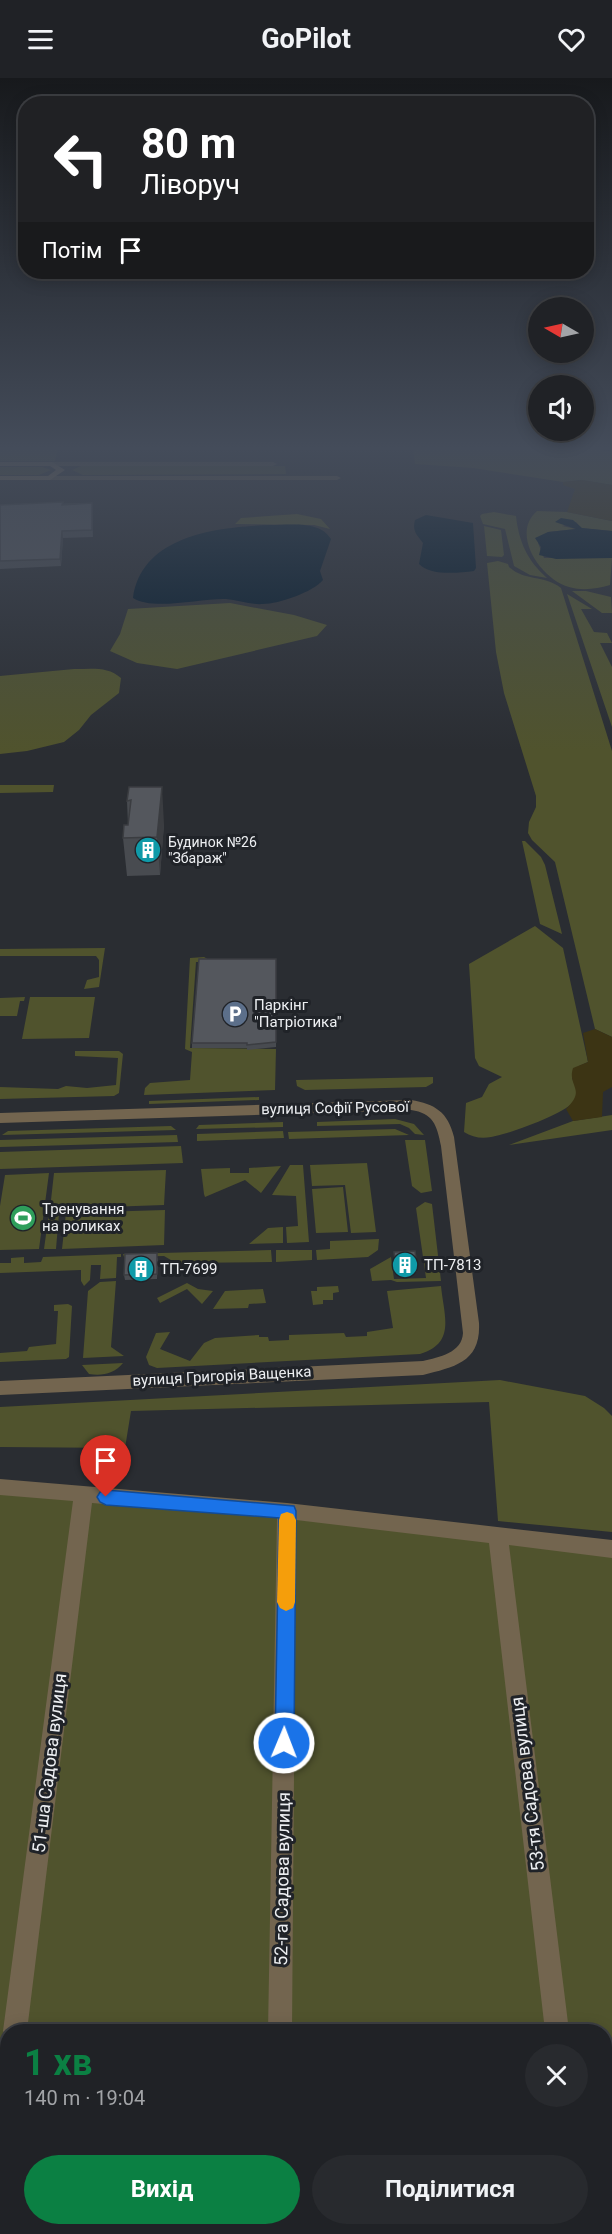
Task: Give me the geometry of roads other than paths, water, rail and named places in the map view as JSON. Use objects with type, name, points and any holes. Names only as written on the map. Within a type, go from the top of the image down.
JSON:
[{"type":"street","name":"вулиця Софії Русової","points":[[0,1118],[411,1105],[433,1109],[440,1116],[444,1125],[471,1323],[470,1343],[460,1354],[444,1363]]},
{"type":"street","name":"вулиця Григорія Ващенка","points":[[0,1388],[423,1368],[444,1363]]},
{"type":"street","points":[[0,1487],[83,1496],[287,1511],[612,1549]]},
{"type":"street","name":"51-ша Садова вулиця","points":[[16,2024],[83,1496]]},
{"type":"street","name":"52-га Садова вулиця","points":[[280,2024],[287,1511]]},
{"type":"street","name":"53-тя Садова вулиця","points":[[498,1536],[556,2024]]},
{"type":"water","points":[[164,550],[327,550],[320,571],[323,580],[312,589],[295,596],[263,604],[226,599],[165,604],[142,602],[133,598],[139,577],[151,560]]},
{"type":"water","points":[[422,550],[475,550],[476,568],[474,571],[437,572],[419,564]]},
{"type":"water","points":[[540,550],[612,550],[612,558],[556,559],[539,555]]},
{"type":"place","name":"Будинок №26 \"Збараж\"","points":[[148,850]]},
{"type":"place","name":"Паркінг \"Патріотика\"","points":[[235,1014]]},
{"type":"place","name":"Тренування на роликах","points":[[23,1218]]},
{"type":"place","name":"ТП-7813","points":[[405,1265]]},
{"type":"place","name":"ТП-7699","points":[[141,1269]]}]
